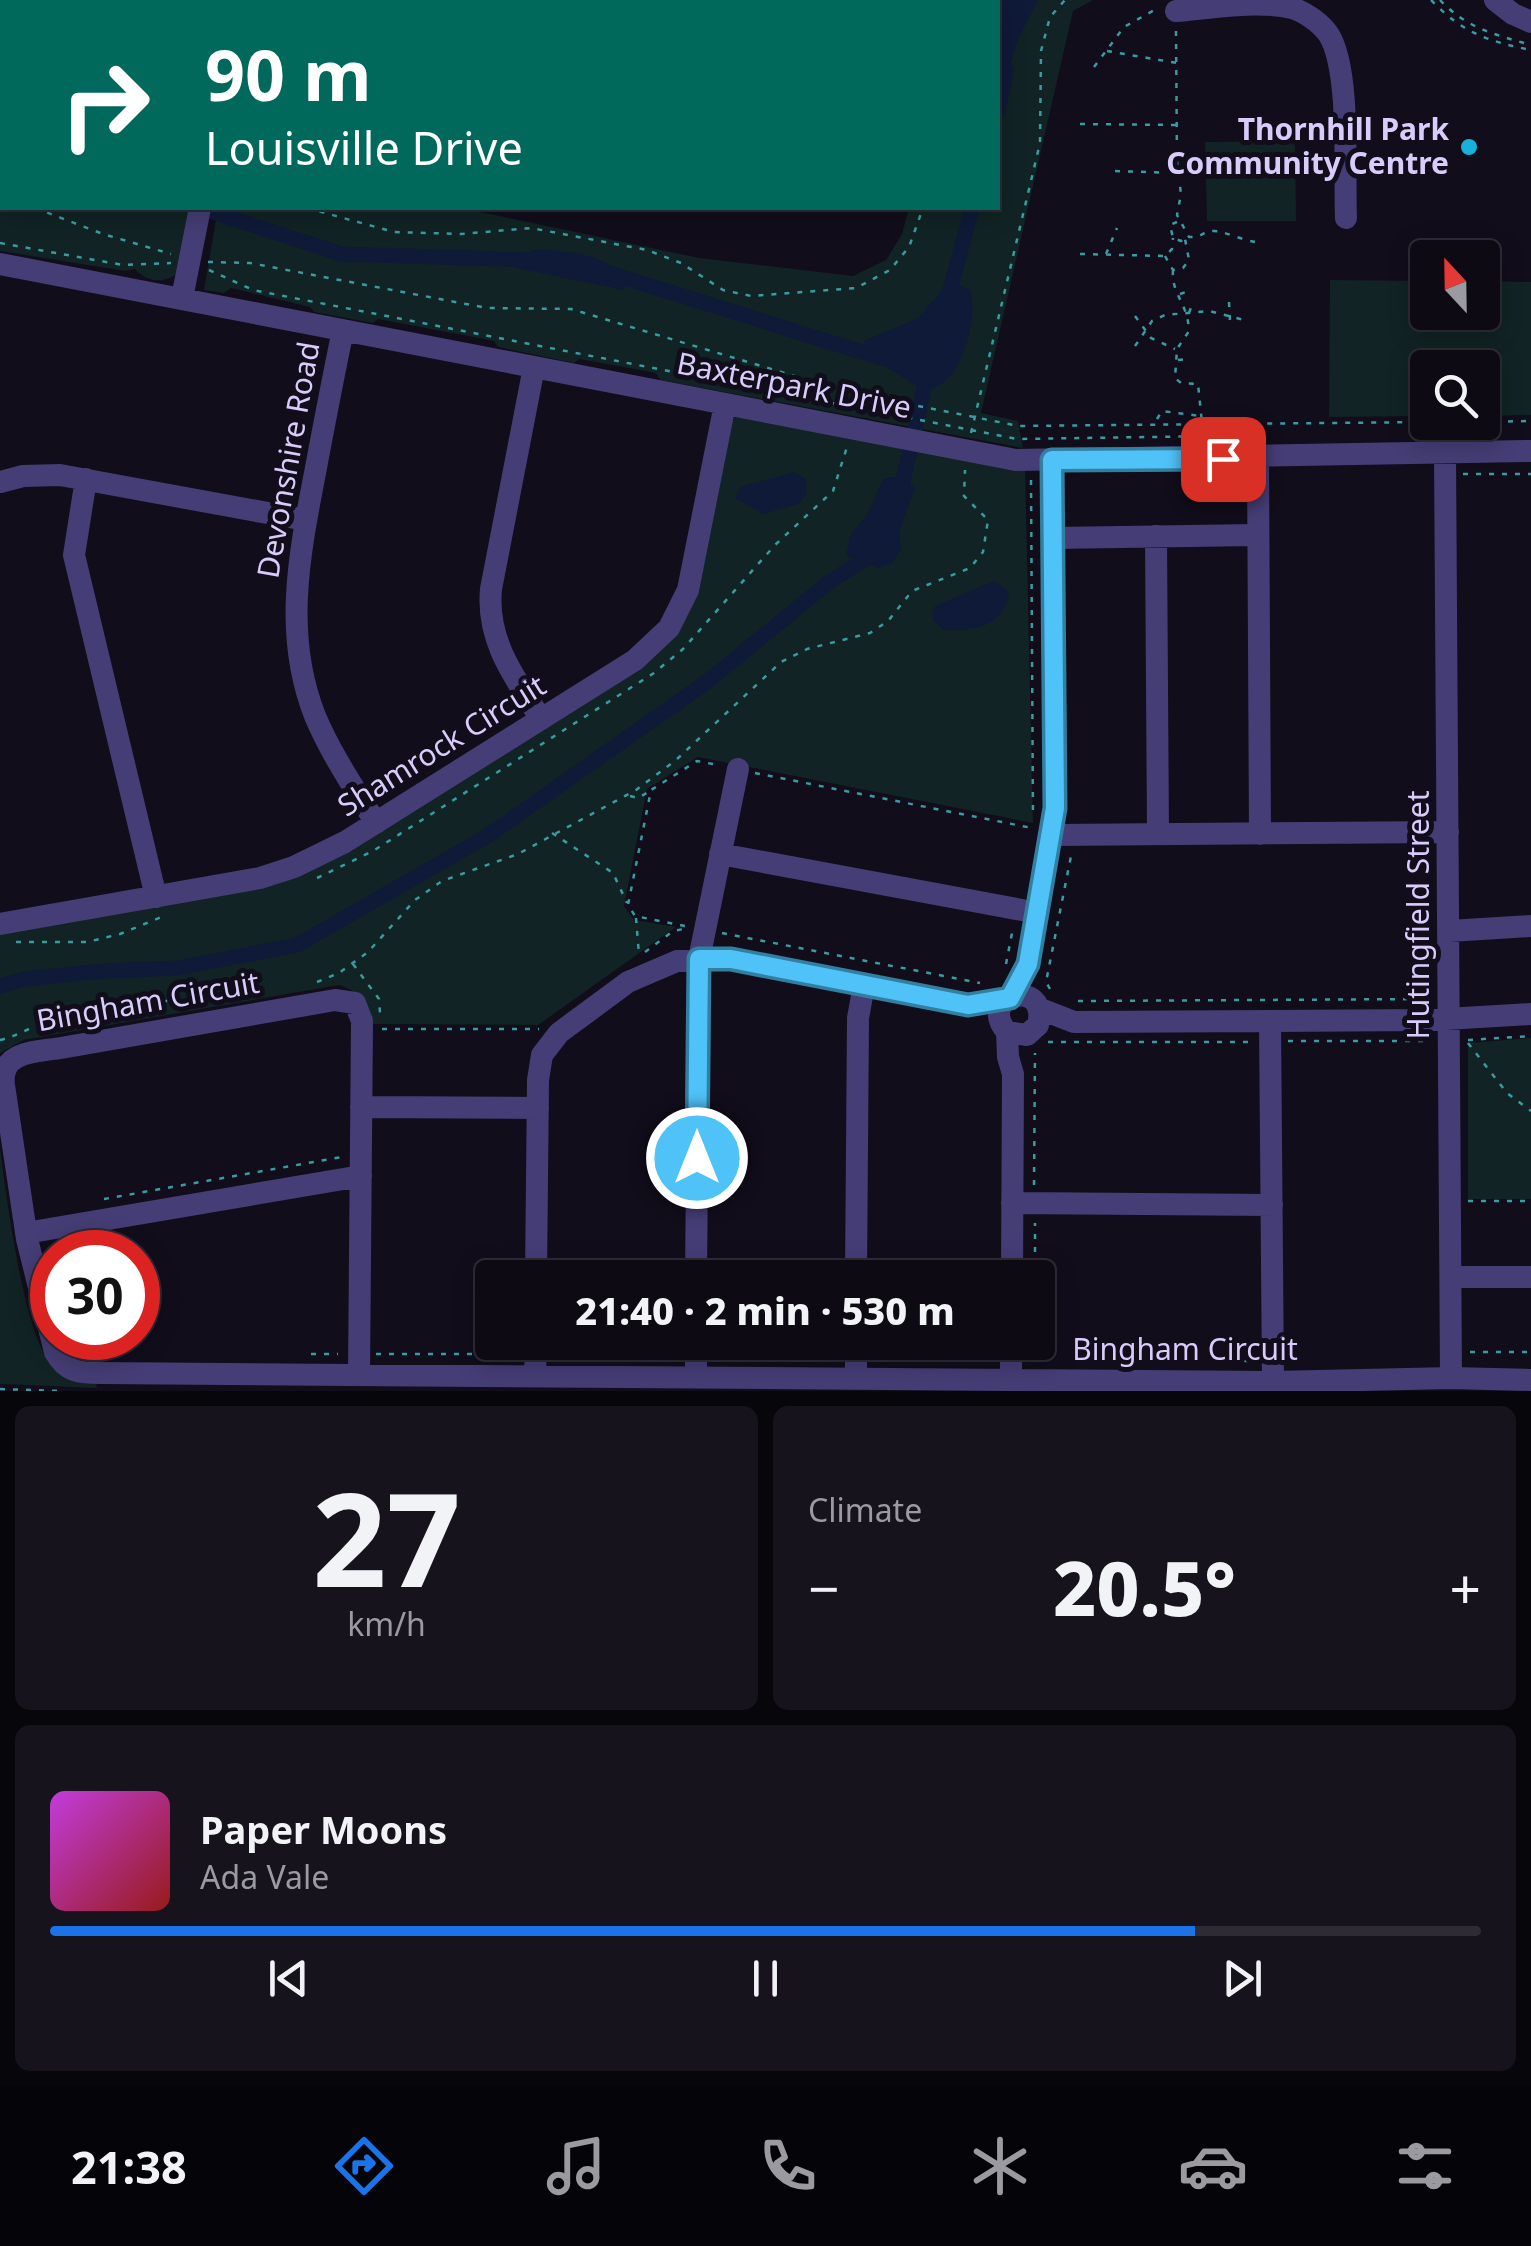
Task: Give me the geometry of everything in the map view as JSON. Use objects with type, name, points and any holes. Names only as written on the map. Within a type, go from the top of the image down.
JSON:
[{"type":"street","points":[[1495,0],[1512,14],[1531,22]]},
{"type":"street","points":[[1166,10],[1258,5],[1290,8],[1328,32],[1341,71],[1346,218]]},
{"type":"street","points":[[182,298],[200,210]]},
{"type":"street","name":"Baxterpark Drive","points":[[0,264],[725,404],[853,418],[970,440],[1016,460],[1531,452]]},
{"type":"street","name":"Baxterpark Drive","points":[[0,281],[55,274]]},
{"type":"street","name":"Devonshire Road","points":[[342,330],[306,520],[295,592],[296,629],[302,673],[324,735],[376,823]]},
{"type":"street","points":[[534,367],[490,610],[501,655],[541,719]]},
{"type":"street","name":"Shamrock Circuit","points":[[0,924],[276,873],[330,850],[376,823],[648,651],[676,616],[692,577],[725,404]]},
{"type":"street","name":"Hutingfield Street","points":[[1446,452],[1451,1378]]},
{"type":"street","points":[[1258,458],[1260,834]]},
{"type":"street","points":[[1015,1260],[1024,1203],[1013,1074],[1008,1057],[1018,1031],[1040,1018],[1024,996],[1027,911],[1052,835],[1055,808],[1052,460]]},
{"type":"street","points":[[0,482],[43,474],[86,479],[306,520]]},
{"type":"street","points":[[86,479],[74,541],[75,563],[156,896]]},
{"type":"street","points":[[1052,538],[1257,535]]},
{"type":"street","points":[[1156,536],[1158,834]]},
{"type":"street","points":[[696,1260],[698,928],[720,854],[738,770]]},
{"type":"street","points":[[1052,835],[1448,832]]},
{"type":"street","points":[[720,854],[1027,911]]},
{"type":"street","points":[[1449,931],[1531,926]]},
{"type":"street","points":[[536,1260],[542,1055],[559,1033],[644,974],[677,961],[731,959],[968,1005],[1018,1031],[1072,1012]]},
{"type":"street","points":[[856,1260],[858,1018],[864,985]]},
{"type":"street","points":[[1018,1031],[999,1013],[1024,996]]},
{"type":"street","points":[[968,1005],[1024,996],[1072,1012],[1271,1031],[1451,1030],[1531,1014]]},
{"type":"street","name":"Bingham Circuit","points":[[359,1364],[352,1177],[361,1107],[362,1021],[354,1003],[345,1000],[12,1058],[3,1075],[26,1233],[55,1352],[64,1367],[74,1372],[359,1364],[536,1376],[1011,1380],[1273,1371],[1531,1380]]},
{"type":"street","points":[[1271,1031],[1273,1371]]},
{"type":"street","points":[[361,1107],[538,1108]]},
{"type":"street","points":[[26,1233],[352,1177]]},
{"type":"street","points":[[1024,1203],[1272,1205]]},
{"type":"street","points":[[1451,1278],[1531,1277]]},
{"type":"street","points":[[536,1360],[536,1376]]},
{"type":"street","points":[[696,1360],[696,1377]]},
{"type":"street","points":[[856,1360],[856,1378]]},
{"type":"street","points":[[1011,1380],[1012,1360]]},
{"type":"path","points":[[1431,0],[1471,34],[1531,48]]},
{"type":"path","points":[[1440,0],[1472,26],[1531,48]]},
{"type":"path","points":[[1094,67],[1124,27],[1166,10],[1177,63],[1179,221],[1187,238],[1190,260],[1183,268],[1172,270]]},
{"type":"path","points":[[1105,50],[1177,63]]},
{"type":"path","points":[[1080,124],[1177,125]]},
{"type":"path","points":[[1116,171],[1180,172]]},
{"type":"path","points":[[40,210],[213,271],[253,290],[853,418],[970,440],[1215,436]]},
{"type":"path","points":[[314,210],[394,232],[461,234],[531,228],[647,250],[680,262],[723,290],[751,296],[856,288],[890,270],[908,248],[922,210]]},
{"type":"path","points":[[1080,254],[1165,256],[1172,248],[1170,224],[1179,221]]},
{"type":"path","points":[[1105,255],[1117,228]]},
{"type":"path","points":[[1172,238],[1199,238],[1218,231],[1234,239],[1256,242]]},
{"type":"path","points":[[0,244],[123,265],[250,263],[488,308],[571,309],[831,388],[1019,426],[1410,422]]},
{"type":"path","points":[[1165,256],[1172,270],[1172,286],[1188,314],[1189,331],[1177,349],[1174,378],[1180,383],[1198,384],[1202,423]]},
{"type":"path","points":[[1179,294],[1189,291]]},
{"type":"path","points":[[1188,314],[1194,302]]},
{"type":"path","points":[[1229,302],[1230,321]]},
{"type":"path","points":[[1135,346],[1152,320],[1165,315],[1209,310],[1248,320]]},
{"type":"path","points":[[1135,316],[1161,345],[1177,349]]},
{"type":"path","points":[[1177,360],[1188,359]]},
{"type":"path","points":[[1157,419],[1162,411],[1201,416]]},
{"type":"path","points":[[1500,422],[1531,421]]},
{"type":"path","points":[[1463,474],[1531,474]]},
{"type":"path","points":[[626,796],[638,798],[697,761],[1033,828],[1032,478]]},
{"type":"path","points":[[628,905],[651,790]]},
{"type":"path","points":[[552,833],[613,873],[636,916],[640,956],[674,931],[698,928]]},
{"type":"path","points":[[1024,996],[1046,982],[1070,857],[1078,849]]},
{"type":"path","points":[[1024,996],[1027,911]]},
{"type":"path","points":[[636,916],[987,985]]},
{"type":"path","points":[[1432,991],[1451,1030],[1498,1083],[1531,1111]]},
{"type":"path","points":[[1072,1012],[1531,1036]]},
{"type":"path","points":[[380,1028],[541,1029],[534,1041]]},
{"type":"path","points":[[1032,1260],[1024,1203],[1035,1050],[1050,1041],[1080,1044],[1271,1031],[1451,1030]]},
{"type":"path","points":[[98,1200],[344,1156],[352,1177]]},
{"type":"path","points":[[1468,1201],[1531,1201]]},
{"type":"path","points":[[1470,1352],[1531,1352]]},
{"type":"path","points":[[304,1354],[359,1364],[475,1357]]},
{"type":"path","points":[[1209,1361],[1273,1371]]},
{"type":"path","points":[[0,1390],[61,1391]]},
{"type":"shaded area","points":[[1000,0],[1093,0],[1073,11],[981,413],[1018,421],[1023,448],[660,380],[656,373],[579,359],[574,363],[498,347],[494,341],[378,319],[373,323],[314,312],[310,307],[231,288],[224,293],[204,290],[218,210],[471,210],[699,258],[853,276],[886,260],[902,234],[908,210],[1000,210]]},
{"type":"shaded area","points":[[1295,141],[1296,221],[1207,221],[1205,142]]},
{"type":"shaded area","points":[[0,210],[191,210],[177,274],[166,279],[144,277],[135,269],[125,271],[0,251]]},
{"type":"shaded area","points":[[1330,280],[1410,281],[1410,330],[1500,330],[1500,281],[1531,282],[1531,415],[1500,416],[1500,350],[1410,350],[1410,416],[1329,417]]},
{"type":"shaded area","points":[[747,414],[1025,465],[1033,823],[698,757],[647,789],[624,906],[634,920],[676,927],[538,1025],[369,1024],[361,999],[339,985],[24,1040],[0,1053],[0,929],[264,883],[674,633],[729,430],[734,418]]},
{"type":"shaded area","points":[[1531,1038],[1531,1199],[1468,1199],[1468,1043]]},
{"type":"shaded area","points":[[0,1149],[30,1315],[30,1360],[49,1360],[56,1368],[95,1379],[97,1388],[0,1384]]},
{"type":"water","points":[[1000,0],[1038,0],[1019,37],[1004,86],[1000,87]]},
{"type":"water","points":[[533,250],[584,255],[629,278],[624,290],[517,268],[516,260]]},
{"type":"water","points":[[959,285],[971,290],[971,326],[959,362],[943,383],[923,390],[864,353],[864,341],[917,319],[941,292]]},
{"type":"water","points":[[795,472],[806,480],[807,494],[798,504],[763,514],[735,498],[740,487]]},
{"type":"water","points":[[905,478],[915,488],[899,532],[901,549],[892,563],[879,568],[846,556],[850,536],[868,513],[883,479]]},
{"type":"water","points":[[994,581],[1009,595],[992,621],[966,630],[944,630],[932,619],[935,606]]},
{"type":"waterway","points":[[1000,101],[1007,70]]},
{"type":"waterway","points":[[946,305],[971,210]]},
{"type":"waterway","points":[[213,212],[341,254],[536,260]]},
{"type":"waterway","points":[[612,274],[881,358]]},
{"type":"waterway","points":[[900,494],[928,371]]},
{"type":"waterway","points":[[0,986],[24,979],[177,968],[297,945],[489,835],[708,681],[829,582],[870,556],[874,546]]},
{"type":"place","name":"Thornhill Park Community Centre","points":[[1469,147]]},
{"type":"route","points":[[697,1158],[699,959],[731,959],[968,1005],[1010,998],[1028,964],[1055,808],[1052,460],[1223,459]]}]
